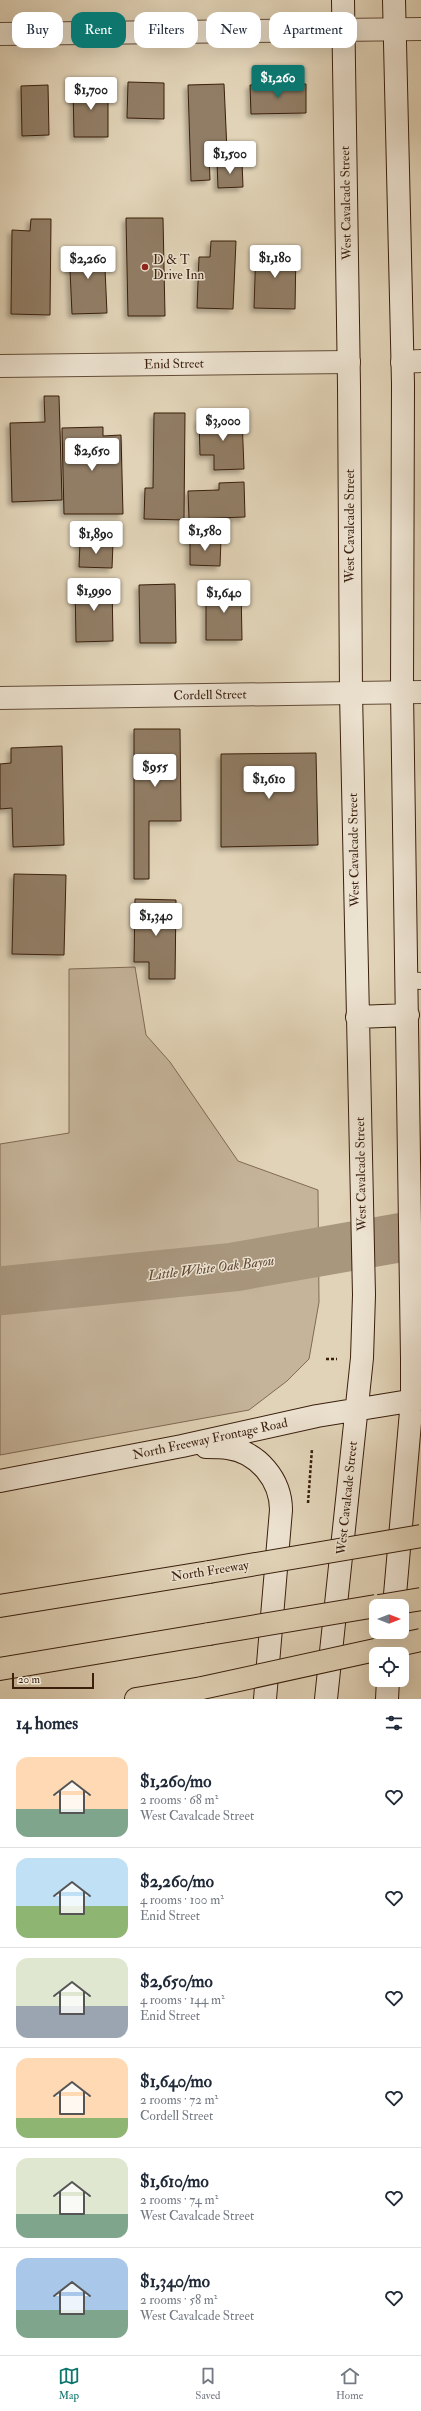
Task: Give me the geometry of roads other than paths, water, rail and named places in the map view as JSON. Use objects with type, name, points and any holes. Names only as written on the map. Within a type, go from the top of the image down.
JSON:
[{"type":"highway","name":"North Freeway","points":[[0,1606],[421,1536]]},
{"type":"highway","points":[[409,1601],[421,1599]]},
{"type":"highway","points":[[0,1669],[369,1607]]},
{"type":"highway","points":[[136,1699],[202,1688],[421,1640]]},
{"type":"main road","name":"West Cavalcade Street","points":[[343,0],[343,12]]},
{"type":"main road","points":[[394,0],[412,362],[412,692],[415,980],[408,1015],[415,1112],[411,1161],[411,1296],[416,1400],[395,1599]]},
{"type":"main road","points":[[357,30],[421,29]]},
{"type":"main road","points":[[0,34],[269,31]]},
{"type":"main road","name":"West Cavalcade Street","points":[[326,1699],[362,1358],[364,1296],[351,693],[349,362],[343,48]]},
{"type":"main road","name":"Enid Street","points":[[0,366],[349,362]]},
{"type":"main road","name":"Cordell Street","points":[[0,698],[412,692]]},
{"type":"main road","points":[[357,1017],[408,1015]]},
{"type":"main road","name":"North Freeway Frontage Road","points":[[0,1481],[182,1446],[356,1410],[416,1400]]},
{"type":"main road","points":[[182,1446],[229,1448],[253,1458],[270,1474],[279,1491],[281,1510],[265,1699]]},
{"type":"main road","points":[[387,1699],[388,1687]]},
{"type":"waterway","name":"Little White Oak Bayou","points":[[0,1291],[234,1267],[421,1234]]},
{"type":"place","name":"D & T Drive Inn","points":[[145,267]]}]
